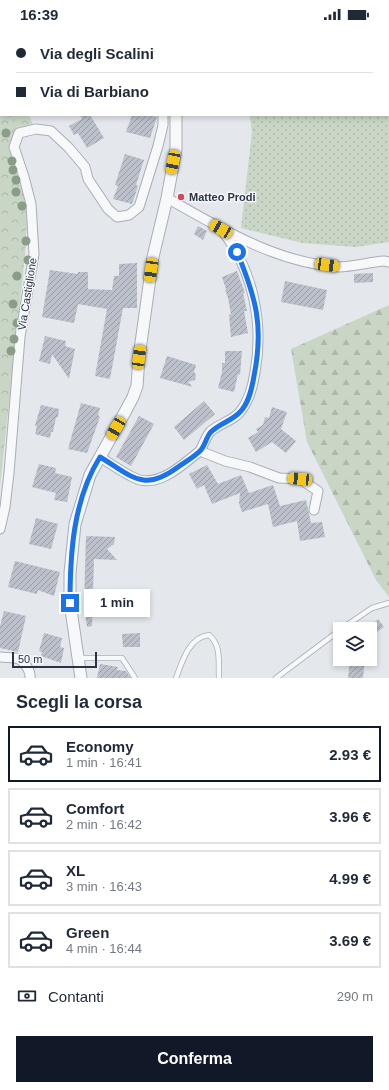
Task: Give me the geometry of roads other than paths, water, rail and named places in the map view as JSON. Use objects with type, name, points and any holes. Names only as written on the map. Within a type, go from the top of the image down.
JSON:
[{"type":"street","name":"Via Castiglione","points":[[0,529],[5,507],[9,473],[20,338],[34,254],[30,204],[24,177],[14,147],[16,140],[19,133],[36,129],[51,130],[85,167],[88,179],[108,210],[117,217],[129,215],[139,207],[158,146],[163,125],[163,116]]},
{"type":"street","points":[[80,678],[70,603],[72,551],[75,524],[85,487],[92,470],[128,407],[137,386],[139,357],[153,257],[167,198],[176,149],[176,116]]},
{"type":"street","points":[[167,198],[221,229],[274,253],[300,262],[340,267],[384,260],[389,262]]},
{"type":"street","points":[[100,457],[139,480],[156,480],[169,474],[200,451],[211,432],[240,413],[247,400],[253,386],[259,344],[259,328],[254,295],[237,252],[221,229]]},
{"type":"street","points":[[200,451],[225,461],[250,467],[279,478],[300,479],[318,491],[314,510]]},
{"type":"street","points":[[0,657],[20,660],[27,667],[31,675],[30,678]]},
{"type":"lane","points":[[352,622],[372,608],[389,603]]},
{"type":"lane","points":[[176,678],[184,656],[192,644],[202,636],[209,635],[215,641],[218,648],[219,678]]},
{"type":"lane","points":[[276,678],[333,636]]},
{"type":"lane","points":[[78,658],[122,658],[135,678]]},
{"type":"place","name":"Matteo Prodi","points":[[181,197]]}]
